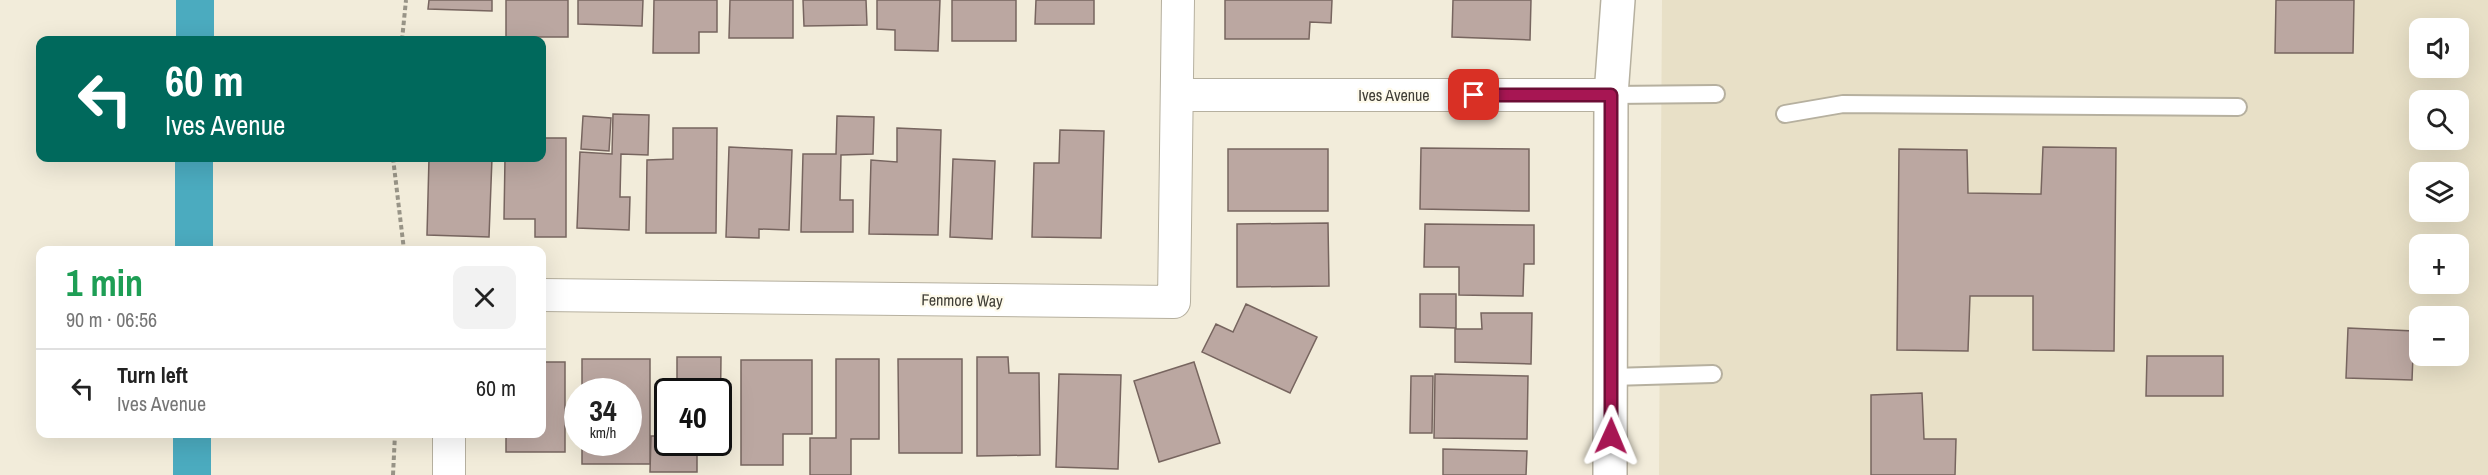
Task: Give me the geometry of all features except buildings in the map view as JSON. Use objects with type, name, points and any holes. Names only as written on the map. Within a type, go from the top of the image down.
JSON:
[{"type":"street","points":[[1177,95],[1178,0]]},
{"type":"street","points":[[1610,475],[1611,95],[1618,0]]},
{"type":"street","name":"Ives Avenue","points":[[1177,95],[1611,95]]},
{"type":"street","name":"Fenmore Way","points":[[546,296],[1174,302],[1177,95]]},
{"type":"street","points":[[449,438],[449,475]]},
{"type":"lane","points":[[1611,95],[1716,94]]},
{"type":"lane","points":[[1785,114],[1843,104],[2238,107]]},
{"type":"lane","points":[[1612,376],[1713,374]]},
{"type":"path","points":[[402,36],[406,0]]},
{"type":"path","points":[[393,162],[404,246]]},
{"type":"path","points":[[393,475],[395,438]]},
{"type":"shaded area","points":[[1662,0],[2488,0],[2488,475],[1659,475]]},
{"type":"waterway","points":[[195,0],[195,36]]},
{"type":"waterway","points":[[194,162],[194,246]]},
{"type":"waterway","points":[[192,438],[192,475]]},
{"type":"route","points":[[1474,95],[1611,95],[1611,436]]}]
